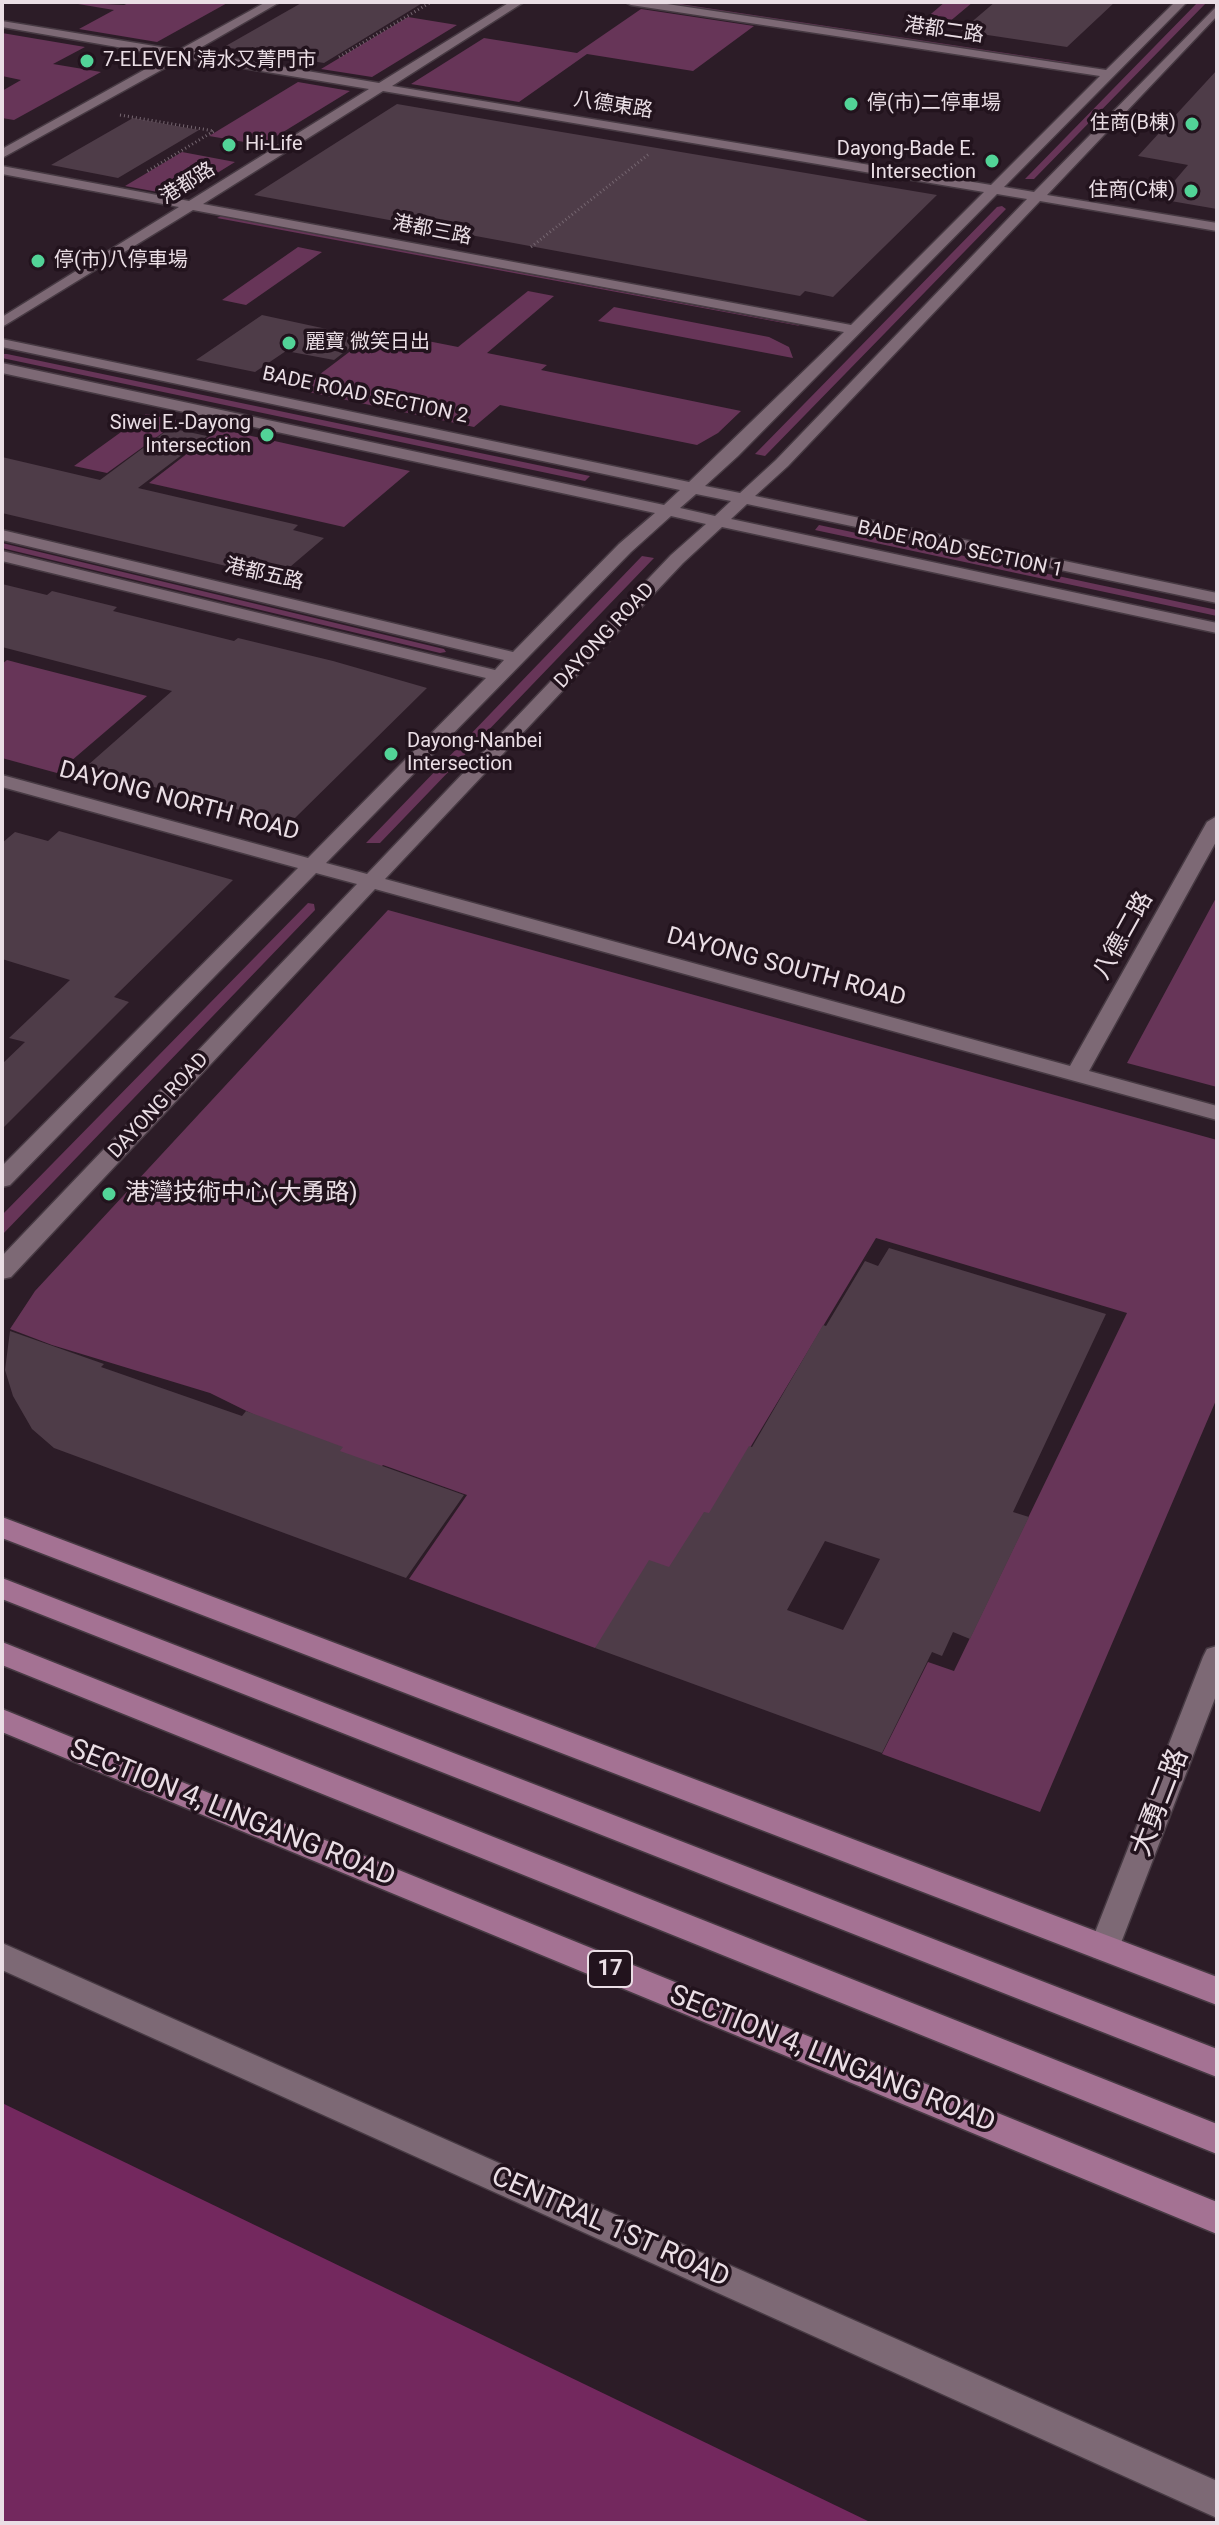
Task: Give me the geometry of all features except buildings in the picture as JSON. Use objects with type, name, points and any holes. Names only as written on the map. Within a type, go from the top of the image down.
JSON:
[{"type":"main road","points":[[2,1527],[1217,1991]]},
{"type":"main road","points":[[2,1588],[1217,2063]]},
{"type":"main road","points":[[2,1653],[1217,2139]]},
{"type":"main road","name":"SECTION 4, LINGANG ROAD","points":[[2,1720],[1217,2218]]},
{"type":"street","points":[[233,9],[246,2]]},
{"type":"street","points":[[2,154],[274,2]]},
{"type":"street","name":"港都路","points":[[2,323],[518,2]]},
{"type":"street","name":"港都二路","points":[[631,2],[1113,70]]},
{"type":"street","name":"港都二路","points":[[689,2],[1113,70]]},
{"type":"street","name":"DAYONG ROAD","points":[[2,1180],[625,548],[732,453],[1181,2]]},
{"type":"street","name":"DAYONG ROAD","points":[[2,1271],[677,559],[782,463],[1217,9]]},
{"type":"street","name":"八德東路","points":[[2,24],[1217,227]]},
{"type":"street","points":[[120,72],[182,37]]},
{"type":"street","name":"港都三路","points":[[2,170],[854,330]]},
{"type":"street","name":"港都三路","points":[[2,183],[843,342]]},
{"type":"street","name":"BADE ROAD SECTION 2","points":[[2,343],[718,493]]},
{"type":"street","points":[[2,368],[668,510]]},
{"type":"street","name":"BADE ROAD SECTION 1","points":[[718,493],[1217,598]]},
{"type":"street","name":"BADE ROAD SECTION 1","points":[[668,510],[1217,628]]},
{"type":"street","name":"港都五路","points":[[2,535],[516,658]]},
{"type":"street","name":"港都五路","points":[[2,556],[499,676]]},
{"type":"street","name":"DAYONG NORTH ROAD","points":[[2,781],[342,873]]},
{"type":"street","name":"八德二路","points":[[1076,1075],[1217,822]]},
{"type":"street","name":"DAYONG SOUTH ROAD","points":[[342,873],[1217,1113]]},
{"type":"street","name":"大勇二路","points":[[1104,1948],[1217,1657]]},
{"type":"street","name":"CENTRAL 1ST ROAD","points":[[2,1956],[1217,2500]]},
{"type":"path","points":[[336,59],[431,2]]},
{"type":"path","points":[[117,114],[214,131],[139,176]]},
{"type":"path","points":[[531,247],[660,146]]},
{"type":"shaded area","points":[[66,2],[124,5],[131,2],[229,2],[157,42],[79,29],[114,10]]},
{"type":"shaded area","points":[[654,2],[667,2],[1072,63],[1068,64]]},
{"type":"shaded area","points":[[945,2],[973,2],[936,33],[912,30]]},
{"type":"shaded area","points":[[1198,2],[1207,2],[1034,179],[1025,179]]},
{"type":"shaded area","points":[[641,9],[754,26],[693,71],[587,54],[519,102],[411,84],[484,38],[577,53]]},
{"type":"shaded area","points":[[408,17],[457,25],[372,77],[321,69]]},
{"type":"shaded area","points":[[2,33],[85,47],[53,64],[101,72],[14,120],[2,118],[2,91],[21,80],[2,76]]},
{"type":"shaded area","points":[[298,82],[350,91],[262,145],[209,136]]},
{"type":"shaded area","points":[[182,152],[235,162],[180,196],[125,186]]},
{"type":"shaded area","points":[[997,207],[1006,209],[765,456],[755,454]]},
{"type":"shaded area","points":[[221,216],[798,325],[800,326],[217,218]]},
{"type":"shaded area","points":[[298,247],[322,252],[246,305],[222,300]]},
{"type":"shaded area","points":[[528,291],[554,296],[487,353],[547,365],[541,370],[741,411],[718,433],[697,445],[500,405],[474,427],[299,390],[377,331],[458,347]]},
{"type":"shaded area","points":[[614,307],[769,337],[789,347],[793,358],[598,321]]},
{"type":"shaded area","points":[[2,354],[590,476],[585,481],[2,358]]},
{"type":"shaded area","points":[[146,414],[179,421],[107,473],[74,466]]},
{"type":"shaded area","points":[[219,429],[410,471],[344,527],[149,483]]},
{"type":"shaded area","points":[[819,525],[1217,610],[1217,616],[815,530]]},
{"type":"shaded area","points":[[2,543],[444,649],[446,652],[2,548]]},
{"type":"shaded area","points":[[642,556],[654,558],[380,843],[366,843]]},
{"type":"shaded area","points":[[7,660],[147,696],[57,773],[2,758],[2,664]]},
{"type":"shaded area","points":[[1217,896],[1217,1087],[1127,1063]]},
{"type":"shaded area","points":[[308,903],[314,904],[315,910],[2,1235],[2,1215]]},
{"type":"shaded area","points":[[388,910],[1217,1140],[1217,1398],[1040,1812],[882,1754],[928,1662],[954,1671],[1127,1313],[876,1238],[676,1571],[595,1648],[409,1579],[467,1495],[383,1465],[380,1468],[285,1430],[210,1393],[52,1345],[10,1329],[35,1291]]},
{"type":"shaded area","points":[[2,2103],[872,2523],[2,2523]]},
{"type":"place","name":"7-ELEVEN 清水又菁門市","points":[[87,61]]},
{"type":"place","name":"停(市)二停車場","points":[[851,104]]},
{"type":"place","name":"住商(B棟)","points":[[1192,124]]},
{"type":"place","name":"Hi-Life","points":[[229,145]]},
{"type":"place","name":"Dayong-Bade E. Intersection","points":[[992,161]]},
{"type":"place","name":"住商(C棟)","points":[[1191,191]]},
{"type":"place","name":"停(市)八停車場","points":[[38,261]]},
{"type":"place","name":"麗寶 微笑日出","points":[[289,343]]},
{"type":"place","name":"Siwei E.-Dayong Intersection","points":[[267,435]]},
{"type":"place","name":"Dayong-Nanbei Intersection","points":[[391,754]]},
{"type":"place","name":"港灣技術中心(大勇路)","points":[[109,1194]]}]
